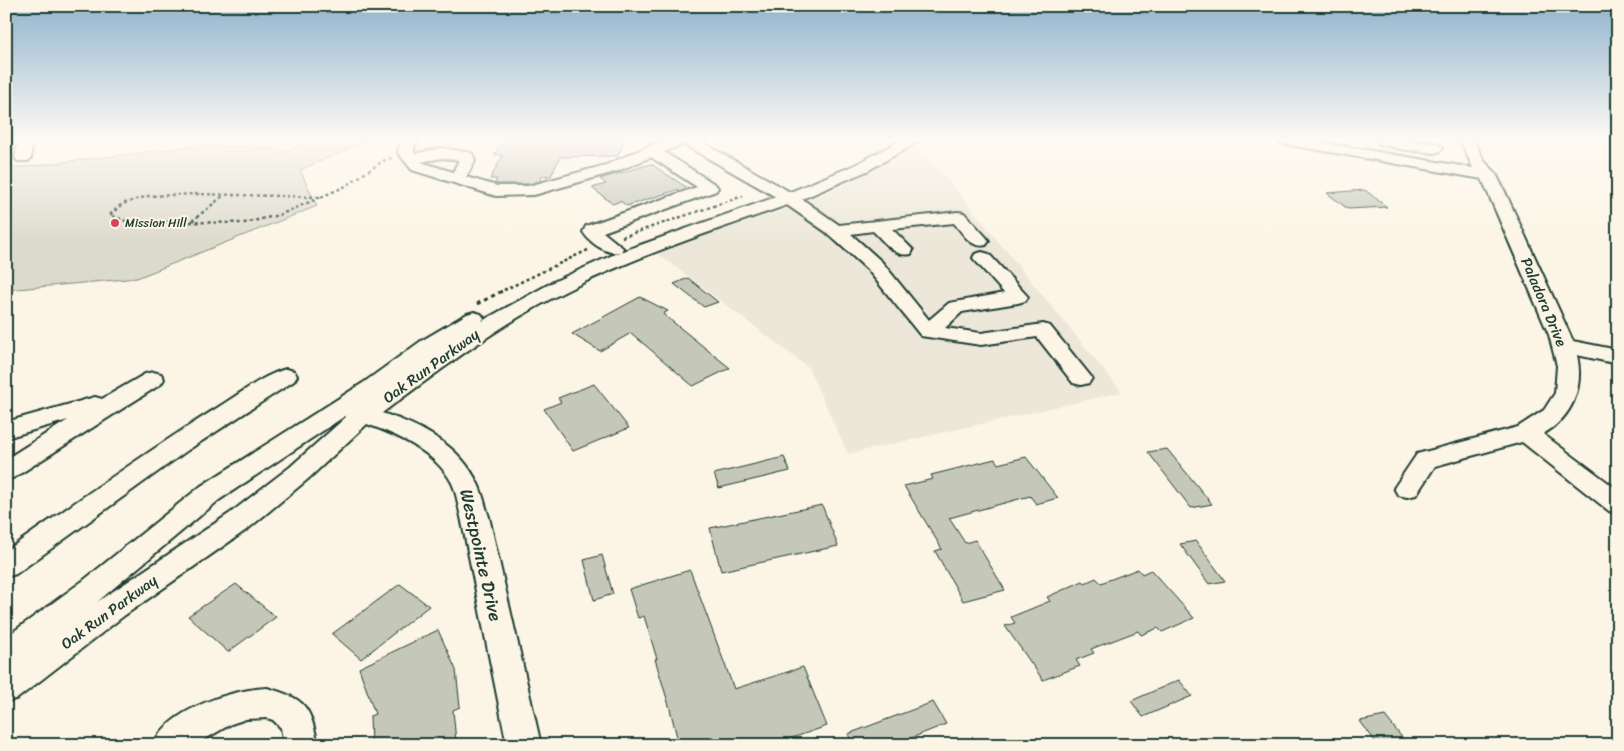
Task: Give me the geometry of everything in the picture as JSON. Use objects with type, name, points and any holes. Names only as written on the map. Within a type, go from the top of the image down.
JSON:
[{"type":"street","points":[[443,175],[496,191],[528,191],[586,175]]},
{"type":"street","points":[[456,179],[458,175]]},
{"type":"street","points":[[618,242],[592,232],[592,230],[710,188],[690,175]]},
{"type":"street","points":[[749,175],[781,194],[834,232],[874,266],[928,332],[981,339],[1044,330],[1056,349],[1082,378]]},
{"type":"street","name":"Oak Run Parkway","points":[[6,655],[94,588],[210,493],[352,412],[480,331],[560,286],[823,175]]},
{"type":"street","name":"Oak Run Parkway","points":[[6,688],[114,606],[246,516],[299,473],[352,412],[429,346],[492,307],[618,242],[846,175]]},
{"type":"street","name":"Paladora Drive","points":[[1408,488],[1426,460],[1526,433],[1551,418],[1560,409],[1567,395],[1569,380],[1564,346],[1489,175]]},
{"type":"street","points":[[834,232],[958,217],[1018,298],[956,307],[928,332]]},
{"type":"street","points":[[878,226],[904,250]]},
{"type":"street","points":[[1564,346],[1618,357]]},
{"type":"street","points":[[6,566],[115,487],[241,402],[286,376]]},
{"type":"street","points":[[6,471],[153,379]]},
{"type":"street","points":[[6,430],[94,405],[101,408],[100,411]]},
{"type":"street","name":"Westpointe Drive","points":[[352,412],[398,428],[426,442],[449,461],[463,480],[474,516],[524,745]]},
{"type":"street","points":[[1526,433],[1618,504]]},
{"type":"street","points":[[170,745],[194,724],[234,706],[252,702],[283,708],[294,717],[300,729],[300,745]]},
{"type":"path","points":[[324,197],[196,194],[148,196],[122,204],[110,215],[126,221],[244,223],[279,215],[324,197],[362,175]]},
{"type":"path","points":[[191,221],[224,196]]},
{"type":"path","points":[[618,242],[743,196]]},
{"type":"shaded area","points":[[6,175],[302,175],[317,206],[137,278],[6,290]]},
{"type":"shaded area","points":[[863,175],[944,175],[1122,392],[848,454],[808,367],[657,253],[781,210]]},
{"type":"building","points":[[492,175],[551,175],[542,176],[540,181],[529,184],[497,184],[495,183],[497,179],[490,179]]},
{"type":"building","points":[[613,175],[668,175],[686,187],[627,206],[620,201],[613,204],[592,188],[606,184],[600,179]]},
{"type":"building","points":[[1365,190],[1387,207],[1348,209],[1327,193]]},
{"type":"building","points":[[688,278],[718,302],[704,307],[674,284]]},
{"type":"building","points":[[640,297],[668,311],[663,314],[730,368],[693,386],[631,333],[600,351],[572,334]]},
{"type":"building","points":[[594,384],[629,428],[573,451],[544,409],[561,402],[558,398]]},
{"type":"building","points":[[1167,449],[1212,504],[1191,508],[1148,452]]},
{"type":"building","points":[[784,457],[790,471],[719,488],[714,474]]},
{"type":"building","points":[[1026,457],[1058,498],[1036,504],[1030,496],[949,518],[965,543],[975,540],[1005,590],[963,601],[935,551],[942,549],[904,486],[933,479],[931,475],[995,459],[998,464]]},
{"type":"building","points":[[822,505],[838,546],[721,571],[710,528]]},
{"type":"building","points":[[1196,541],[1225,581],[1209,584],[1180,544]]},
{"type":"building","points":[[602,555],[613,594],[594,600],[584,560]]},
{"type":"building","points":[[1138,569],[1142,574],[1151,570],[1194,618],[1162,632],[1158,628],[1141,635],[1138,631],[1091,649],[1094,653],[1076,660],[1080,666],[1043,680],[1005,626],[1015,623],[1011,617],[1050,601],[1047,597],[1083,581],[1085,583],[1096,578],[1101,583]]},
{"type":"building","points":[[690,570],[734,689],[803,667],[827,726],[772,745],[679,745],[644,616],[638,618],[629,589]]},
{"type":"building","points":[[236,584],[276,617],[228,652],[188,616]]},
{"type":"building","points":[[400,584],[429,606],[361,659],[332,634]]},
{"type":"building","points":[[438,630],[456,670],[460,707],[453,710],[456,741],[444,745],[371,745],[370,716],[375,714],[359,668]]},
{"type":"building","points":[[1179,680],[1192,696],[1143,717],[1131,701]]},
{"type":"building","points":[[933,702],[946,724],[894,745],[853,745],[848,734]]},
{"type":"building","points":[[1385,716],[1408,745],[1378,745],[1360,721]]},
{"type":"place","name":"Mission Hill","points":[[115,223]]}]
